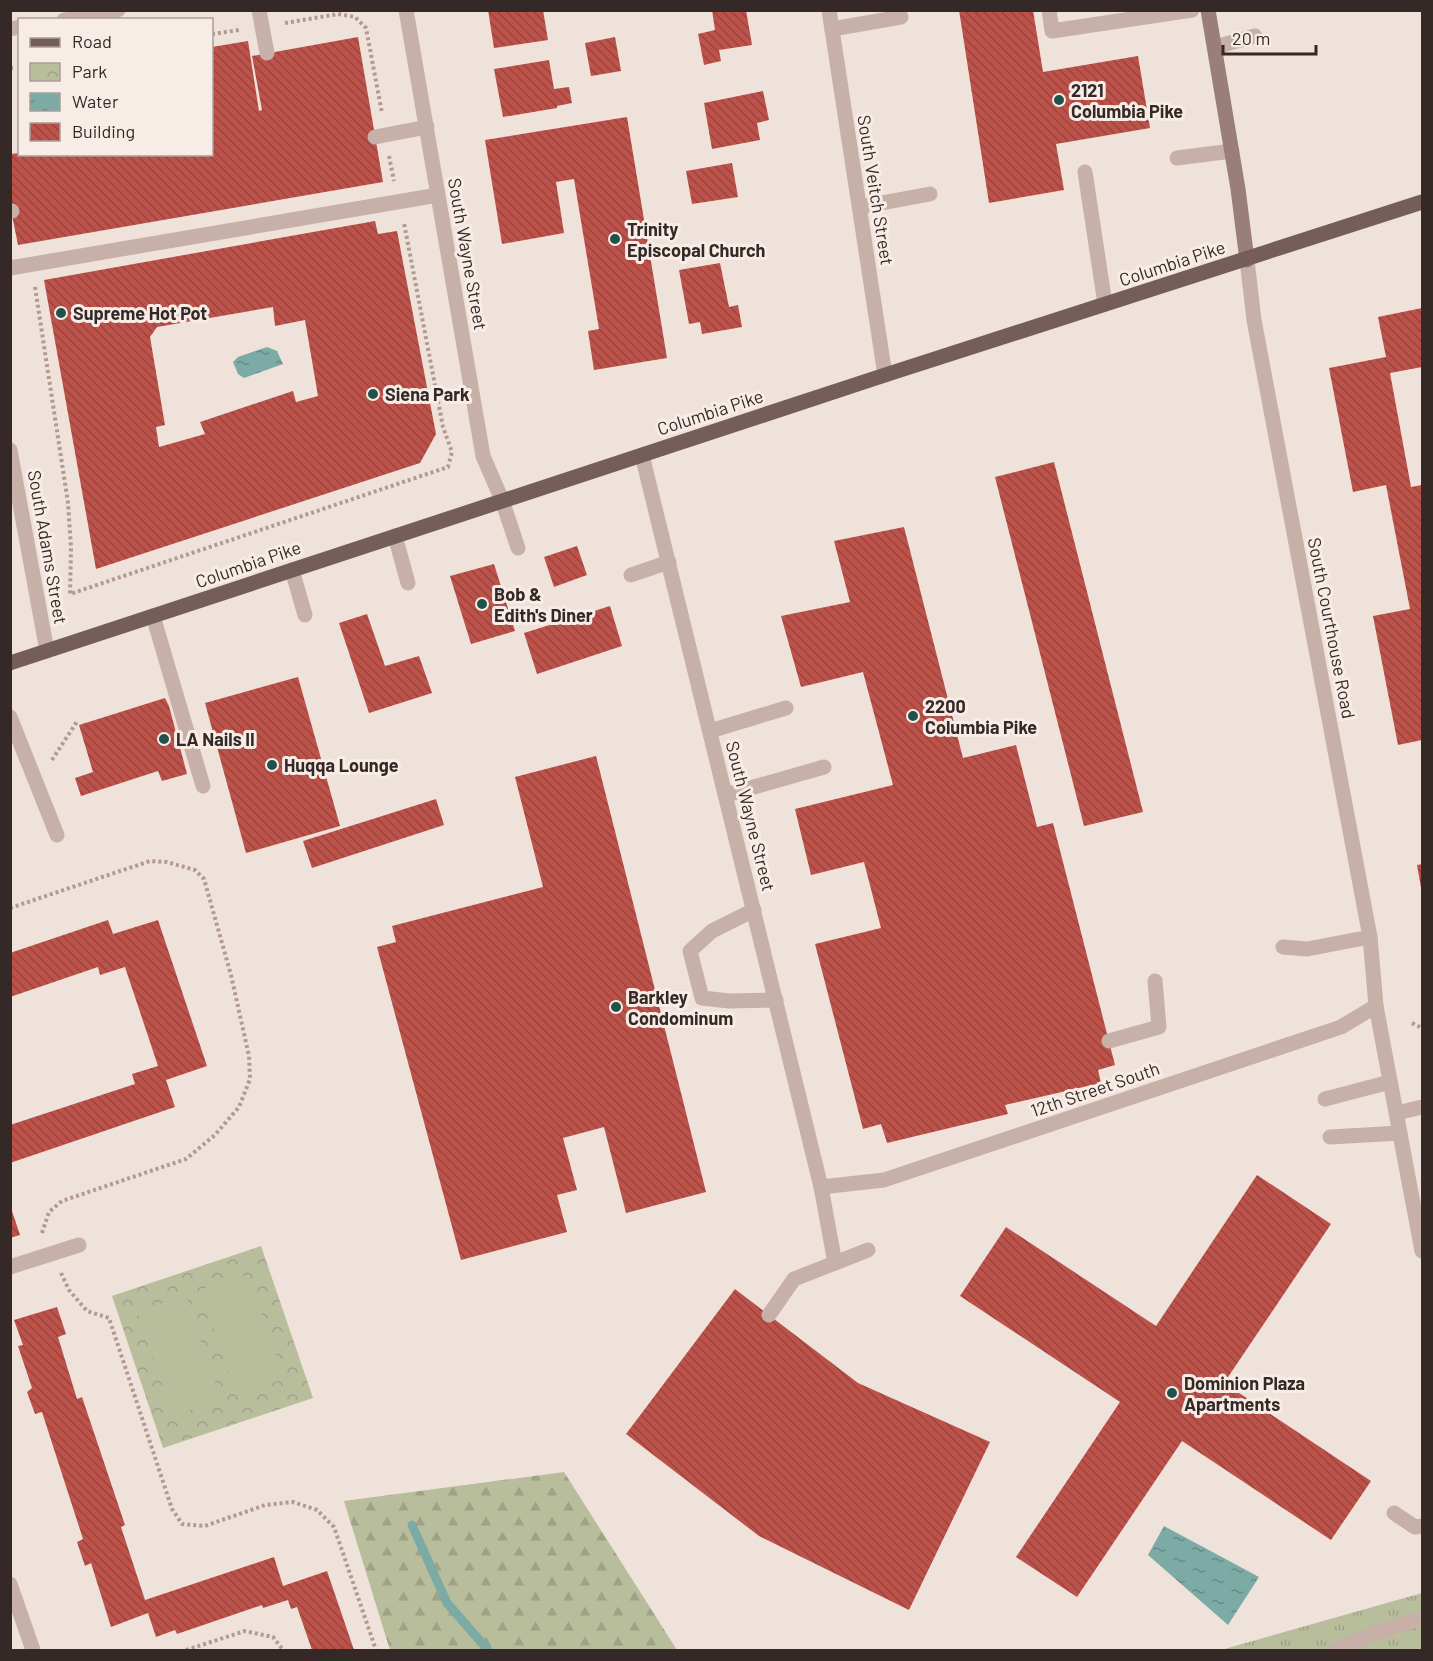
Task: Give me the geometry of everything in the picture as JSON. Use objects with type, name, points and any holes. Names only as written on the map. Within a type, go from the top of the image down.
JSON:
[{"type":"main road","name":"Columbia Pike","points":[[10,663],[502,500],[1422,202]]},
{"type":"street","points":[[75,18],[118,10]]},
{"type":"street","points":[[259,10],[267,53]]},
{"type":"street","name":"South Wayne Street","points":[[406,10],[483,456],[502,500],[518,548]]},
{"type":"street","name":"South Veitch Street","points":[[829,10],[885,375]]},
{"type":"street","points":[[1049,10],[1052,31],[1192,10]]},
{"type":"street","name":"South Courthouse Road","points":[[1208,10],[1232,151],[1254,320],[1370,936],[1376,1006],[1422,1251]]},
{"type":"street","points":[[832,29],[901,17]]},
{"type":"street","points":[[1215,47],[1254,36]]},
{"type":"street","points":[[380,136],[427,127]]},
{"type":"street","points":[[1177,158],[1232,151]]},
{"type":"street","points":[[1085,172],[1105,304]]},
{"type":"street","points":[[860,207],[930,194]]},
{"type":"street","points":[[10,268],[438,195]]},
{"type":"street","name":"South Wayne Street","points":[[642,455],[821,1187],[836,1263]]},
{"type":"street","name":"South Adams Street","points":[[11,457],[46,651]]},
{"type":"street","points":[[395,536],[408,583]]},
{"type":"street","points":[[631,575],[669,562]]},
{"type":"street","points":[[292,570],[306,615]]},
{"type":"street","points":[[153,616],[203,786]]},
{"type":"street","points":[[710,731],[786,708]]},
{"type":"street","points":[[10,717],[57,835]]},
{"type":"street","points":[[726,795],[824,767]]},
{"type":"street","points":[[754,910],[712,931],[690,951],[702,998],[729,1001],[776,1000]]},
{"type":"street","points":[[1283,947],[1307,949],[1370,936]]},
{"type":"street","points":[[1108,1041],[1159,1026],[1155,981]]},
{"type":"street","name":"12th Street South","points":[[821,1187],[884,1180],[1341,1027],[1376,1006]]},
{"type":"street","points":[[1325,1099],[1390,1082]]},
{"type":"street","points":[[1397,1113],[1422,1107]]},
{"type":"street","points":[[1330,1137],[1401,1133]]},
{"type":"street","points":[[10,1267],[79,1245]]},
{"type":"street","points":[[769,1315],[794,1279],[868,1250]]},
{"type":"street","points":[[1394,1513],[1415,1527],[1422,1526]]},
{"type":"street","points":[[10,1584],[33,1650]]},
{"type":"street","points":[[1335,1650],[1380,1631],[1422,1618]]},
{"type":"path","points":[[213,34],[338,14],[355,17],[366,28],[380,136],[394,182]]},
{"type":"path","points":[[34,280],[68,503],[71,548],[70,594],[448,467],[452,452],[443,427],[402,216]]},
{"type":"path","points":[[38,786],[78,720]]},
{"type":"path","points":[[10,908],[150,861],[167,862],[195,870],[204,879],[231,975],[249,1056],[250,1080],[239,1107],[215,1135],[186,1159],[62,1201],[49,1212],[42,1229],[41,1241],[57,1265],[69,1290],[87,1311],[109,1318],[172,1509],[182,1524],[205,1526],[265,1505],[293,1502],[317,1510],[334,1527],[376,1650]]},
{"type":"path","points":[[1412,1023],[1422,1028]]},
{"type":"path","points":[[186,1650],[245,1631],[273,1637],[283,1650]]},
{"type":"green space","points":[[261,1246],[313,1398],[163,1448],[112,1296]]},
{"type":"green space","points":[[249,1274],[284,1379],[236,1395],[201,1290]]},
{"type":"green space","points":[[186,1296],[221,1400],[173,1416],[137,1311]]},
{"type":"green space","points":[[564,1472],[677,1650],[390,1650],[344,1501]]},
{"type":"green space","points":[[1422,1593],[1422,1650],[1221,1650]]},
{"type":"water","points":[[267,347],[277,351],[283,364],[244,378],[238,374],[233,362],[238,357]]},
{"type":"water","points":[[1164,1526],[1259,1577],[1228,1625],[1148,1555]]},
{"type":"building","points":[[488,10],[543,10],[548,40],[494,48]]},
{"type":"building","points":[[712,10],[746,10],[752,45],[719,50],[721,61],[704,65],[698,34],[715,30]]},
{"type":"building","name":"2121 Columbia Pike","points":[[959,10],[1033,10],[1043,72],[1138,56],[1150,128],[1056,144],[1064,190],[989,203]]},
{"type":"building","points":[[358,37],[383,182],[18,245],[10,205],[10,154],[18,153],[18,156],[213,156],[213,47],[248,41],[259,111],[262,110],[252,56]]},
{"type":"building","points":[[615,37],[621,71],[591,76],[585,43]]},
{"type":"building","points":[[549,60],[554,89],[569,87],[572,103],[557,106],[557,108],[503,117],[494,69]]},
{"type":"building","points":[[763,91],[769,120],[757,123],[760,140],[712,149],[704,103]]},
{"type":"building","name":"Trinity Episcopal Church","points":[[627,117],[667,358],[594,370],[588,331],[599,329],[574,179],[556,182],[564,233],[502,244],[485,140]]},
{"type":"building","points":[[732,163],[738,197],[692,204],[686,171]]},
{"type":"building","name":"Siena Park","points":[[375,221],[378,234],[397,231],[436,434],[420,463],[96,569],[44,280]],"holes":[[[273,307],[275,326],[305,320],[318,396],[296,402],[293,391],[200,422],[205,434],[159,447],[156,427],[165,425],[150,337],[157,327]]]},
{"type":"building","points":[[720,263],[729,307],[738,305],[742,327],[702,334],[700,322],[689,324],[679,270]]},
{"type":"building","points":[[1422,308],[1422,367],[1390,373],[1411,487],[1422,485],[1422,740],[1398,745],[1373,616],[1410,609],[1386,485],[1353,492],[1329,368],[1386,357],[1378,317]]},
{"type":"building","points":[[1054,462],[1143,812],[1084,826],[995,477]]},
{"type":"building","points":[[904,527],[963,758],[1016,745],[1037,827],[1053,823],[1115,1065],[1098,1070],[1101,1083],[1005,1105],[1008,1114],[887,1143],[881,1124],[863,1129],[815,944],[881,928],[864,862],[811,875],[795,809],[893,785],[863,672],[801,687],[781,616],[850,602],[834,541]]},
{"type":"building","points":[[577,546],[587,575],[554,587],[544,557]]},
{"type":"building","name":"Bob & Edith's Diner","points":[[494,564],[515,631],[471,644],[450,576]]},
{"type":"building","points":[[610,606],[622,646],[537,674],[524,633]]},
{"type":"building","points":[[367,614],[385,666],[419,656],[432,693],[369,713],[339,623]]},
{"type":"building","name":"Huqqa Lounge","points":[[298,677],[340,826],[246,853],[205,703]]},
{"type":"building","points":[[165,698],[187,774],[162,781],[158,771],[81,796],[75,778],[93,772],[79,725]]},
{"type":"building","points":[[596,756],[706,1192],[626,1213],[604,1127],[563,1138],[577,1190],[557,1195],[567,1232],[461,1260],[377,947],[396,942],[392,926],[543,887],[515,777]]},
{"type":"building","points":[[436,799],[444,825],[312,868],[303,841]]},
{"type":"building","points":[[1422,864],[1422,888],[1421,888],[1417,865]]},
{"type":"building","points":[[108,920],[113,934],[158,920],[207,1066],[166,1080],[175,1107],[10,1163],[10,1125],[135,1084],[132,1074],[158,1066],[125,967],[100,975],[98,967],[10,997],[10,953]]},
{"type":"building","name":"Dominion Plaza Apartments","points":[[1257,1175],[1331,1224],[1224,1383],[1371,1481],[1331,1540],[1182,1441],[1077,1597],[1016,1557],[1120,1402],[960,1296],[1006,1227],[1156,1326]]},
{"type":"building","points":[[10,1209],[20,1235],[10,1238]]},
{"type":"building","points":[[735,1289],[858,1383],[990,1442],[909,1610],[759,1536],[626,1434]]},
{"type":"building","points":[[57,1307],[66,1334],[58,1337],[77,1399],[82,1397],[125,1525],[121,1527],[145,1600],[274,1557],[283,1586],[327,1571],[354,1650],[312,1650],[297,1607],[291,1609],[288,1600],[263,1608],[262,1605],[177,1634],[175,1630],[156,1637],[148,1613],[111,1627],[91,1563],[85,1566],[77,1542],[83,1539],[42,1412],[35,1414],[27,1392],[32,1388],[18,1346],[23,1345],[14,1320]]},
{"type":"waterway","points":[[412,1525],[447,1603],[488,1650]]},
{"type":"place","name":"2121 Columbia Pike","points":[[1059,100]]},
{"type":"place","name":"Trinity Episcopal Church","points":[[615,239]]},
{"type":"place","name":"Supreme Hot Pot","points":[[61,313]]},
{"type":"place","name":"Siena Park","points":[[373,394]]},
{"type":"place","name":"Bob & Edith's Diner","points":[[482,604]]},
{"type":"place","name":"2200 Columbia Pike","points":[[913,716]]},
{"type":"place","name":"LA Nails II","points":[[164,739]]},
{"type":"place","name":"Huqqa Lounge","points":[[272,765]]},
{"type":"place","name":"Barkley Condominum","points":[[616,1007]]},
{"type":"place","name":"Dominion Plaza Apartments","points":[[1172,1393]]}]
